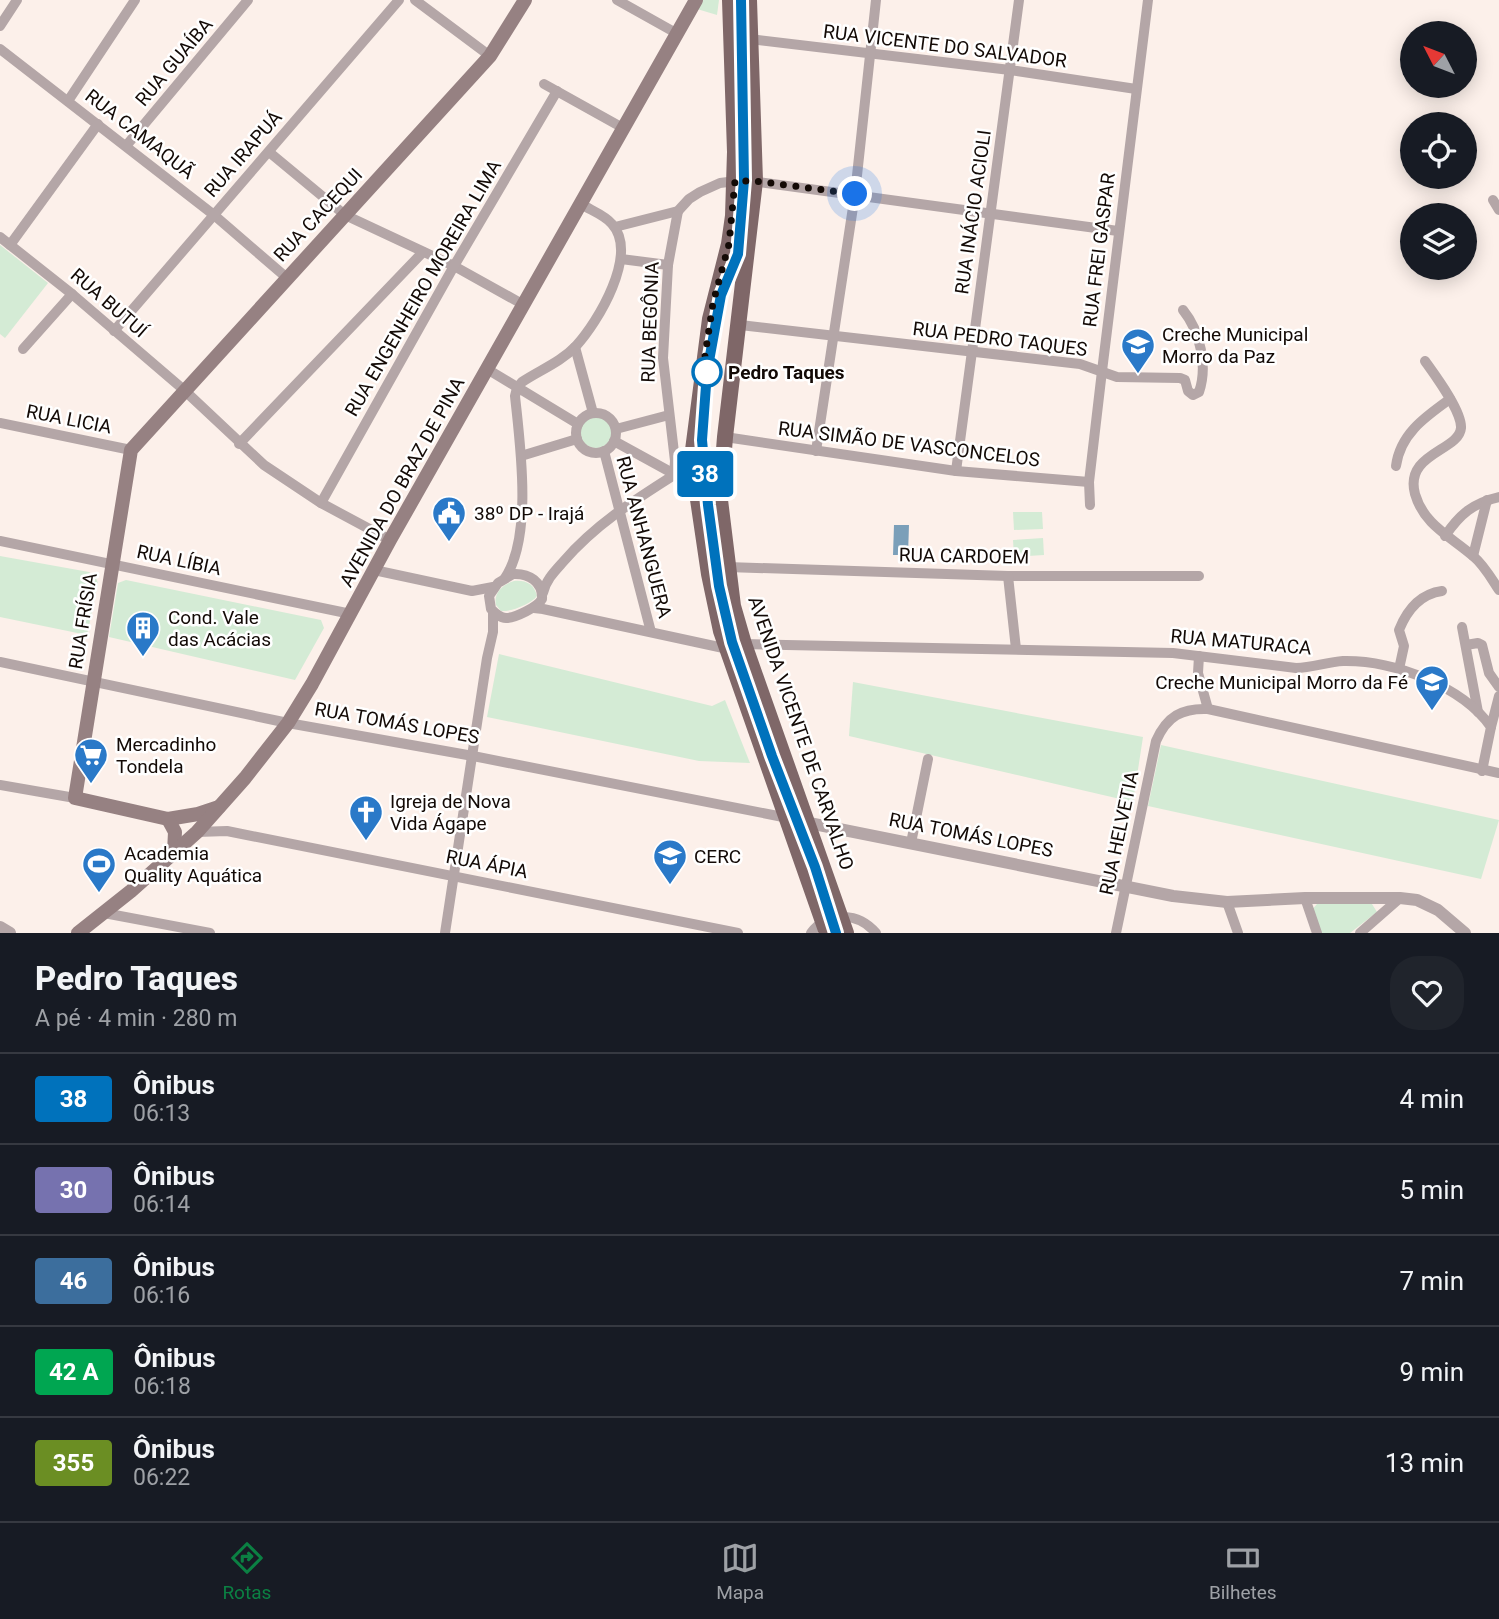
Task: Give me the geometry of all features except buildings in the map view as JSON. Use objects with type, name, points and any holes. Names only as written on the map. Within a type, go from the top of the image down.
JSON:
[{"type":"main road","name":"RUA CACEQUI","points":[[131,450],[490,56],[525,0]]},
{"type":"main road","name":"AVENIDA DO BRAZ DE PINA","points":[[78,933],[100,922],[197,832],[288,723],[696,0]]},
{"type":"main road","name":"AVENIDA VICENTE DE CARVALHO","points":[[730,0],[735,181],[729,244],[710,319],[694,435],[696,486],[713,599],[728,649],[830,924],[846,933]]},
{"type":"main road","name":"AVENIDA VICENTE DE CARVALHO","points":[[749,0],[755,181],[720,500],[733,606],[808,823],[830,924]]},
{"type":"main road","name":"RUA FRÍSIA","points":[[75,798],[131,450]]},
{"type":"main road","points":[[75,798],[168,818],[216,811]]},
{"type":"main road","points":[[168,818],[175,832],[174,852]]},
{"type":"street","points":[[0,26],[17,0]]},
{"type":"street","points":[[68,101],[135,0]]},
{"type":"street","name":"RUA GUAÍBA","points":[[126,146],[248,0]]},
{"type":"street","name":"RUA IRAPUÁ","points":[[114,331],[399,0]]},
{"type":"street","points":[[415,0],[490,56]]},
{"type":"street","points":[[617,0],[676,33]]},
{"type":"street","points":[[816,451],[855,194],[876,0]]},
{"type":"street","name":"RUA INÁCIO ACIOLI","points":[[956,471],[1018,0]]},
{"type":"street","name":"RUA FREI GASPAR","points":[[1090,505],[1089,482],[1148,0]]},
{"type":"street","name":"RUA VICENTE DO SALVADOR","points":[[750,39],[1010,70],[1136,89]]},
{"type":"street","name":"RUA CAMAQUÃ","points":[[0,49],[214,215],[287,278]]},
{"type":"street","points":[[544,84],[623,128]]},
{"type":"street","name":"RUA ENGENHEIRO MOREIRA LIMA","points":[[321,503],[454,266],[557,91]]},
{"type":"street","points":[[10,245],[97,124]]},
{"type":"street","points":[[269,152],[345,215],[454,266],[524,305]]},
{"type":"street","points":[[615,227],[678,211],[689,199],[720,183],[755,181],[1118,231]]},
{"type":"street","points":[[1493,200],[1499,210]]},
{"type":"street","points":[[505,578],[516,555],[521,513],[521,456],[515,396],[517,388],[575,347],[601,311],[621,259],[615,227],[581,204]]},
{"type":"street","name":"RUA BEGÔNIA","points":[[674,475],[675,461],[663,358],[668,265],[678,211]]},
{"type":"street","name":"RUA BUTUÍ","points":[[0,237],[72,294],[184,390],[239,444],[271,470],[321,503],[390,540]]},
{"type":"street","points":[[239,444],[423,252]]},
{"type":"street","points":[[621,259],[668,265]]},
{"type":"street","points":[[23,348],[72,294]]},
{"type":"street","name":"RUA PEDRO TAQUES","points":[[740,325],[1080,364],[1117,377],[1180,377],[1185,380],[1189,393],[1193,396],[1197,394],[1202,383],[1200,346],[1196,329],[1183,310]]},
{"type":"street","points":[[575,347],[593,413]]},
{"type":"street","points":[[1425,361],[1450,399],[1460,420],[1461,429],[1458,436],[1427,458],[1418,468],[1414,492],[1431,523],[1473,556],[1499,590]]},
{"type":"street","points":[[486,369],[578,424]]},
{"type":"street","points":[[1396,466],[1397,454],[1404,439],[1429,414],[1450,399]]},
{"type":"street","points":[[593,413],[608,416],[616,429],[614,441],[604,451],[587,451],[577,439],[578,424],[585,416],[593,413]]},
{"type":"street","points":[[616,429],[669,415]]},
{"type":"street","name":"RUA LICIA","points":[[0,424],[131,450]]},
{"type":"street","name":"RUA SIMÃO DE VASCONCELOS","points":[[725,437],[956,471],[1089,482]]},
{"type":"street","points":[[521,456],[577,439]]},
{"type":"street","points":[[614,441],[696,486]]},
{"type":"street","name":"RUA ANHANGUERA","points":[[604,451],[651,632]]},
{"type":"street","points":[[472,591],[504,618],[534,608],[541,603],[547,580],[587,536],[620,509],[674,475]]},
{"type":"street","points":[[1445,536],[1465,510],[1499,497]]},
{"type":"street","points":[[1473,556],[1487,500]]},
{"type":"street","name":"RUA LÍBIA","points":[[0,541],[351,614]]},
{"type":"street","points":[[516,555],[519,567],[529,576],[546,605],[554,611]]},
{"type":"street","name":"RUA CARDOEM","points":[[727,567],[1008,576],[1199,576]]},
{"type":"street","points":[[374,570],[472,591],[482,591],[495,586]]},
{"type":"street","points":[[445,933],[491,641],[489,593],[505,578],[515,573],[545,577],[556,570]]},
{"type":"street","points":[[1008,576],[1016,649]]},
{"type":"street","points":[[1399,668],[1404,646],[1399,630],[1408,612],[1423,597],[1442,591]]},
{"type":"street","points":[[534,608],[728,649]]},
{"type":"street","points":[[491,641],[512,617]]},
{"type":"street","points":[[1462,627],[1478,712]]},
{"type":"street","name":"RUA MATURACA","points":[[744,644],[1016,649],[1199,656],[1296,668],[1342,661],[1399,668],[1433,682],[1478,712],[1491,727]]},
{"type":"street","points":[[1466,645],[1482,645],[1489,673],[1499,687]]},
{"type":"street","points":[[1199,656],[1198,673],[1208,709],[1499,773]]},
{"type":"street","name":"RUA TOMÁS LOPES","points":[[0,662],[288,723],[473,756],[789,819]]},
{"type":"street","points":[[1482,771],[1499,696]]},
{"type":"street","name":"RUA HELVETIA","points":[[1116,933],[1156,741],[1170,720],[1180,713],[1190,709],[1208,709]]},
{"type":"street","points":[[911,843],[928,759]]},
{"type":"street","points":[[0,785],[75,798]]},
{"type":"street","points":[[216,811],[221,828],[227,831]]},
{"type":"street","name":"RUA TOMÁS LOPES","points":[[808,823],[1173,896],[1227,902],[1305,898],[1417,900],[1438,910],[1465,933]]},
{"type":"street","name":"RUA ÁPIA","points":[[197,832],[227,831],[738,933]]},
{"type":"street","points":[[1305,898],[1317,933]]},
{"type":"street","points":[[1360,933],[1400,898]]},
{"type":"street","points":[[1227,902],[1238,933]]},
{"type":"street","points":[[811,933],[830,924],[860,919],[876,933]]},
{"type":"street","points":[[100,922],[210,933]]},
{"type":"street","points":[[0,927],[10,933]]},
{"type":"green space","points":[[698,0],[719,0],[717,15],[697,9]]},
{"type":"green space","points":[[0,245],[48,283],[5,338],[0,334]]},
{"type":"green space","points":[[596,416],[607,421],[612,432],[607,443],[596,448],[585,443],[580,432],[585,421]]},
{"type":"green space","points":[[1013,512],[1042,512],[1043,529],[1014,530]]},
{"type":"green space","points":[[1043,538],[1044,555],[1014,557],[1013,540]]},
{"type":"green space","points":[[0,556],[89,572],[95,576],[98,583],[87,635],[0,617]]},
{"type":"green space","points":[[126,580],[321,620],[324,628],[295,680],[109,637],[118,583]]},
{"type":"green space","points":[[514,581],[529,584],[537,596],[520,607],[501,611],[495,601],[497,593],[506,584]]},
{"type":"green space","points":[[499,654],[712,706],[725,700],[750,763],[699,761],[487,717]]},
{"type":"green space","points":[[853,682],[1143,737],[1133,802],[849,736]]},
{"type":"green space","points":[[1161,745],[1499,820],[1481,879],[1148,806]]},
{"type":"green space","points":[[1317,904],[1372,904],[1377,912],[1350,933],[1319,933],[1311,911]]},
{"type":"water","points":[[894,525],[909,525],[908,555],[893,555]]},
{"type":"bus line","name":"38","points":[[741,0],[744,180],[738,254],[716,312],[707,372],[702,440],[708,505],[719,586],[732,642],[815,867],[836,933]]},
{"type":"place","name":"Pedro Taques","points":[[707,372]]},
{"type":"place","name":"Creche Municipal Morro da Paz","points":[[1138,375]]},
{"type":"place","name":"38º DP - Irajá","points":[[449,543]]},
{"type":"place","name":"Cond. Vale das Acácias","points":[[143,658]]},
{"type":"place","name":"Creche Municipal Morro da Fé","points":[[1432,712]]},
{"type":"place","name":"Mercadinho Tondela","points":[[91,785]]},
{"type":"place","name":"Igreja de Nova Vida Ágape","points":[[366,842]]},
{"type":"place","name":"CERC","points":[[670,886]]},
{"type":"place","name":"Academia Quality Aquática","points":[[99,894]]},
{"type":"route","points":[[707,372],[701,382],[713,303],[729,244],[735,181],[755,181],[855,194]]}]
